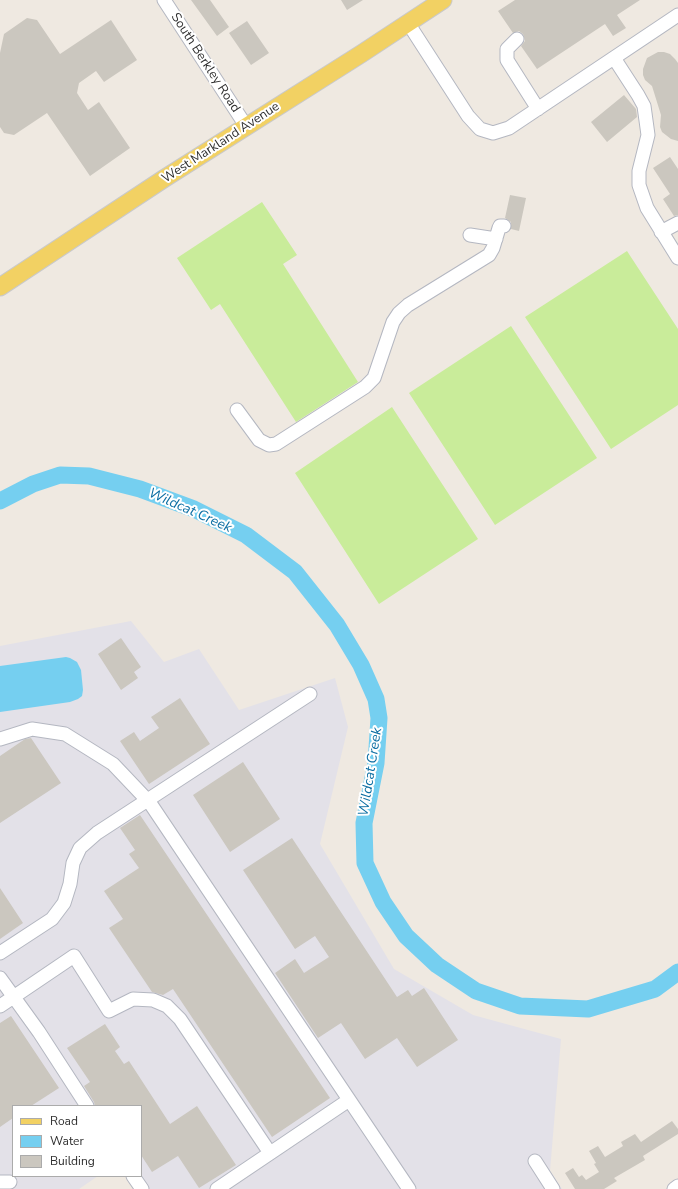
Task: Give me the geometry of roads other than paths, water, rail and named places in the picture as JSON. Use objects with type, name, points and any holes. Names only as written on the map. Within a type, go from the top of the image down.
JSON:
[{"type":"main road","name":"West Markland Avenue","points":[[0,287],[246,126],[443,0]]},
{"type":"street","name":"South Berkley Road","points":[[164,0],[246,126]]},
{"type":"street","points":[[408,23],[468,116],[480,129],[493,133],[509,128],[678,15]]},
{"type":"street","points":[[517,39],[507,49],[507,60],[538,108]]},
{"type":"street","points":[[614,58],[644,106],[648,135],[639,171],[638,185],[647,208],[678,258]]},
{"type":"street","points":[[661,232],[678,223]]},
{"type":"street","points":[[237,410],[259,440],[269,445],[276,444],[365,387],[374,378],[393,322],[399,312],[489,255],[493,248],[500,226],[504,226]]},
{"type":"street","points":[[470,235],[496,239]]},
{"type":"street","points":[[0,953],[52,919],[64,903],[70,884],[73,863],[80,848],[97,833],[310,694]]},
{"type":"street","points":[[0,739],[32,729],[65,734],[113,764],[147,801],[409,1189]]},
{"type":"street","points":[[0,1006],[74,956],[109,1011],[133,998],[153,1000],[167,1006],[180,1019],[270,1153]]},
{"type":"street","points":[[0,978],[39,1032],[86,1105]]},
{"type":"street","points":[[217,1189],[348,1100]]},
{"type":"street","points":[[535,1161],[553,1189]]},
{"type":"street","points":[[134,1177],[142,1189]]},
{"type":"street","points":[[674,1189],[678,1186]]},
{"type":"water","points":[[66,657],[77,662],[81,670],[83,690],[82,696],[70,702],[0,712],[0,666]]},
{"type":"waterway","name":"Wildcat Creek","points":[[0,501],[33,484],[60,475],[89,476],[140,489],[194,509],[246,535],[295,572],[337,625],[361,665],[376,699],[379,718],[376,763],[364,823],[365,863],[383,902],[406,936],[437,965],[476,991],[520,1006],[588,1009],[655,989],[678,972]]}]
